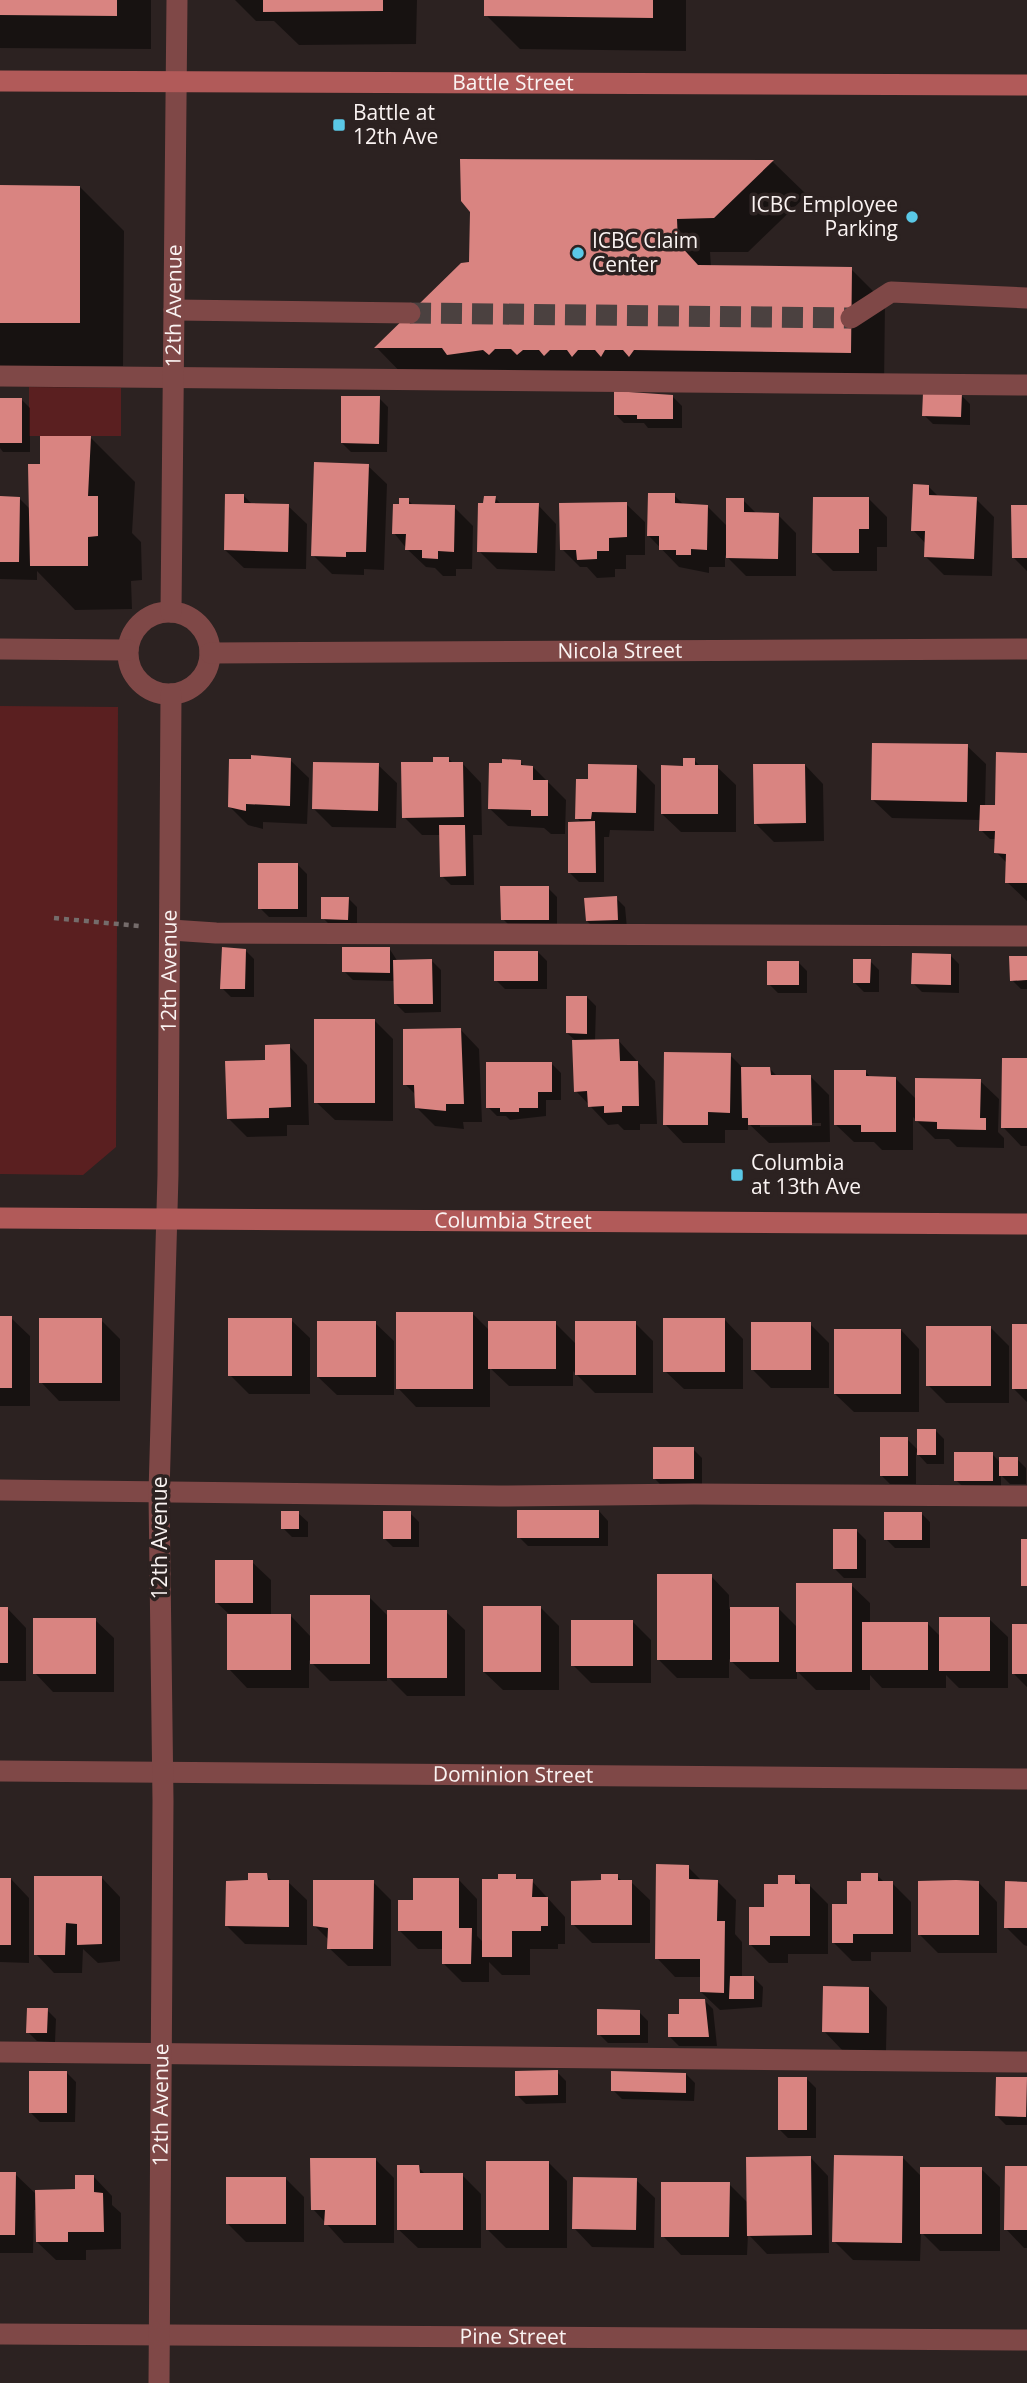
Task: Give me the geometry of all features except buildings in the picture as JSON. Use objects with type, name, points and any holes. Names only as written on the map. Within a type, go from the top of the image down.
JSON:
[{"type":"main road","name":"Battle Street","points":[[0,81],[1027,85]]},
{"type":"main road","name":"Columbia Street","points":[[0,1218],[1027,1224]]},
{"type":"street","name":"12th Avenue","points":[[171,612],[176,378],[174,310],[177,0]]},
{"type":"street","points":[[851,318],[891,292],[1027,298]]},
{"type":"street","points":[[174,310],[410,313]]},
{"type":"street","points":[[0,376],[1027,385]]},
{"type":"street","points":[[171,612],[193,619],[203,629],[210,653],[202,679],[192,688],[171,694],[153,691],[141,683],[132,673],[128,650],[133,632],[142,621],[154,614],[171,612]]},
{"type":"street","points":[[0,649],[128,650]]},
{"type":"street","name":"Nicola Street","points":[[210,653],[1027,649]]},
{"type":"street","name":"12th Avenue","points":[[159,2383],[163,1773],[159,1493],[167,1219],[171,694]]},
{"type":"street","points":[[171,930],[216,933],[1027,936]]},
{"type":"street","points":[[0,1490],[1027,1496]]},
{"type":"street","name":"Dominion Street","points":[[0,1771],[1027,1779]]},
{"type":"street","points":[[0,2052],[1027,2062]]},
{"type":"street","name":"Pine Street","points":[[0,2334],[1027,2340]]},
{"type":"path","points":[[54,918],[171,930]]},
{"type":"shaded area","points":[[29,387],[121,388],[121,436],[29,436]]},
{"type":"shaded area","points":[[0,706],[118,707],[116,1147],[83,1175],[0,1174]]},
{"type":"tunnel","points":[[410,313],[851,318]]},
{"type":"place","name":"Battle at 12th Ave","points":[[339,125]]},
{"type":"place","name":"ICBC Employee Parking","points":[[912,217]]},
{"type":"place","name":"ICBC Claim Center","points":[[578,253]]},
{"type":"place","name":"Columbia at 13th Ave","points":[[737,1175]]}]
